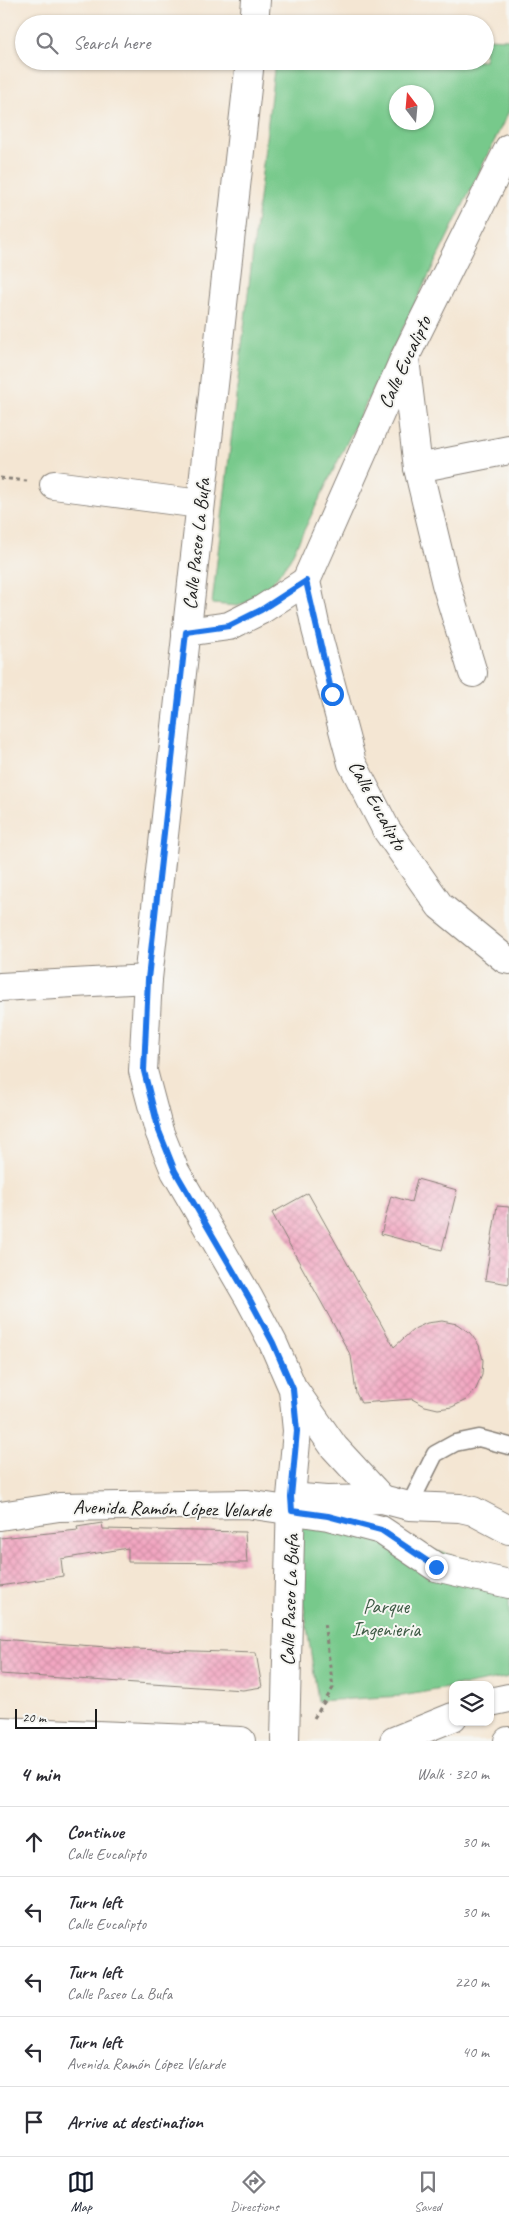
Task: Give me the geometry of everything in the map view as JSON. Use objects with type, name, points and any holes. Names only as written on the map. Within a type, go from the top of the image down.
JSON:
[{"type":"street","points":[[255,15],[256,0]]},
{"type":"street","name":"Calle Paseo La Bufa","points":[[249,70],[148,979],[144,1071],[159,1131],[175,1171],[249,1298],[273,1343],[293,1389],[297,1431],[292,1504],[285,1741]]},
{"type":"street","name":"Calle Eucalipto","points":[[509,148],[405,357],[306,581],[316,629],[352,763],[386,829],[440,906],[509,960]]},
{"type":"street","points":[[405,357],[418,468],[446,584],[473,673]]},
{"type":"street","points":[[418,468],[509,450]]},
{"type":"street","points":[[54,485],[200,504]]},
{"type":"street","points":[[186,632],[229,626],[261,610],[306,581]]},
{"type":"street","points":[[0,987],[148,979]]},
{"type":"street","points":[[293,1389],[334,1447],[382,1499]]},
{"type":"street","name":"Avenida Ramón López Velarde","points":[[0,1503],[60,1494],[292,1504],[381,1530],[436,1567],[509,1584]]},
{"type":"street","name":"Avenida Ramón López Velarde","points":[[0,1516],[59,1507],[292,1504],[326,1500],[382,1499],[409,1506],[473,1511],[509,1530]]},
{"type":"street","points":[[394,1741],[449,1719]]},
{"type":"street","points":[[0,1731],[241,1741]]},
{"type":"lane","points":[[409,1506],[436,1454],[455,1442],[479,1438],[509,1446]]},
{"type":"path","points":[[309,1726],[333,1688],[324,1622]]},
{"type":"green space","points":[[494,38],[509,39],[509,111],[290,559],[264,594],[238,606],[212,604],[274,70],[494,70]]},
{"type":"green space","name":"Parque Ingenieria","points":[[290,1513],[353,1527],[509,1572],[509,1677],[488,1681],[449,1681],[449,1688],[402,1696],[318,1701]]},
{"type":"building","points":[[417,1179],[457,1190],[442,1250],[381,1234],[391,1196],[411,1202]]},
{"type":"building","points":[[308,1193],[394,1347],[414,1329],[427,1323],[442,1321],[457,1324],[470,1333],[479,1345],[483,1360],[482,1375],[476,1389],[466,1400],[452,1407],[438,1409],[425,1406],[412,1399],[361,1403],[356,1393],[351,1356],[272,1213]]},
{"type":"building","points":[[497,1206],[509,1207],[509,1284],[485,1280]]},
{"type":"building","points":[[102,1523],[103,1529],[245,1532],[247,1563],[128,1562],[128,1548],[61,1559],[63,1576],[0,1586],[0,1538],[78,1530],[77,1527]]},
{"type":"building","points":[[0,1639],[133,1649],[256,1653],[262,1687],[243,1690],[0,1674]]},
{"type":"route","points":[[332,694],[306,581],[261,610],[229,626],[186,632],[148,979],[144,1071],[159,1131],[175,1171],[249,1298],[273,1343],[293,1389],[297,1431],[291,1497],[292,1511],[328,1516],[381,1530],[436,1567]]}]
